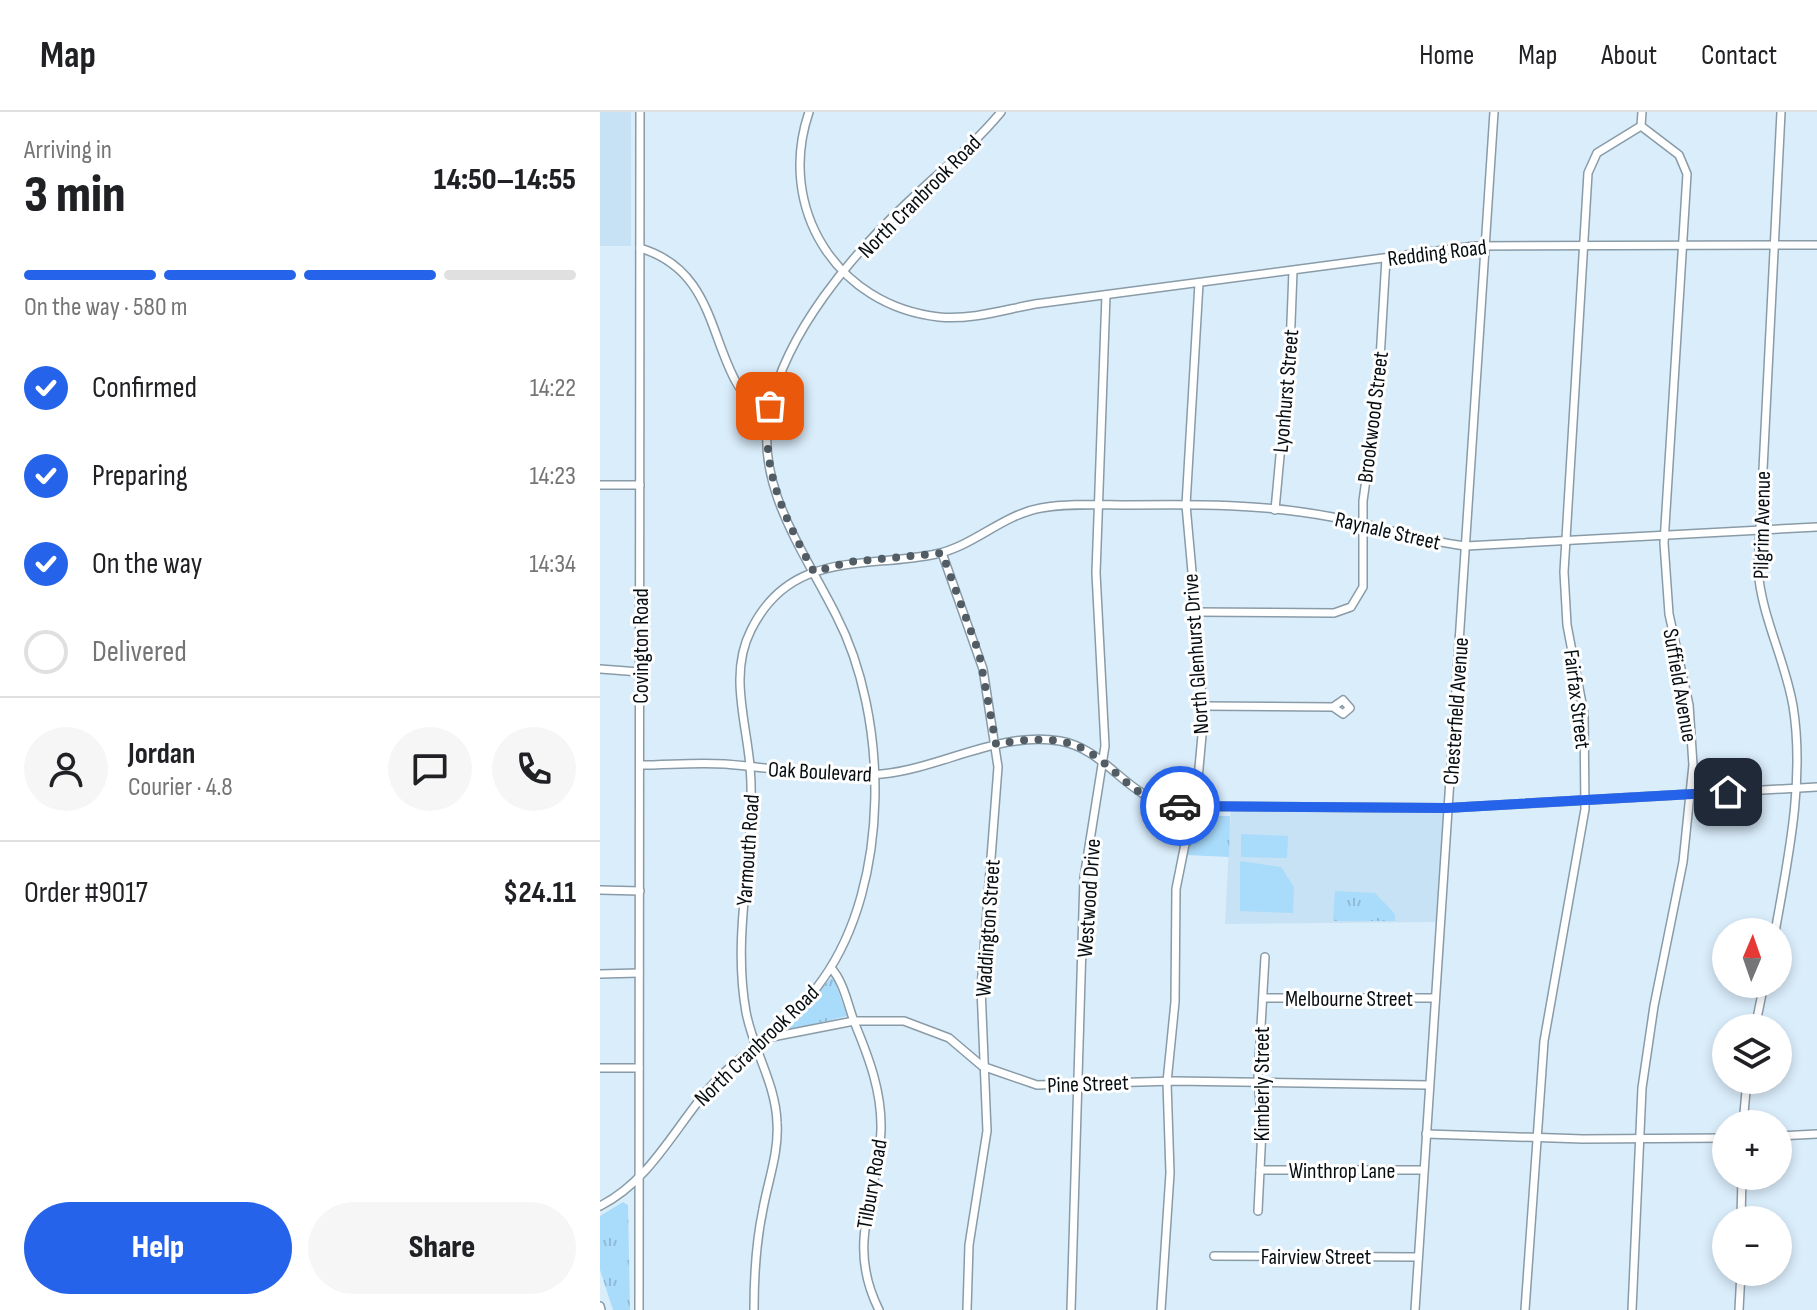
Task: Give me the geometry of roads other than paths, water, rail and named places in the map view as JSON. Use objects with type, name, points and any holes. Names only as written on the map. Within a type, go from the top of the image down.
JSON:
[{"type":"street","name":"Covington Road","points":[[640,112],[640,1179]]},
{"type":"street","points":[[809,112],[799,152],[802,194],[814,233],[843,274]]},
{"type":"street","name":"North Cranbrook Road","points":[[600,1206],[640,1179],[697,1101],[801,1007],[831,968],[856,916],[866,880],[873,822],[869,718],[856,662],[774,489],[767,454],[768,418],[775,390],[793,350],[843,274],[890,219],[1001,112]]},
{"type":"street","name":"Chesterfield Avenue","points":[[1415,1310],[1447,808],[1456,735],[1494,112]]},
{"type":"street","points":[[1641,126],[1642,112]]},
{"type":"street","name":"Pilgrim Avenue","points":[[1777,918],[1796,789],[1793,705],[1760,592],[1759,530],[1777,245],[1781,112]]},
{"type":"street","name":"Fairfax Street","points":[[1525,1310],[1535,1138],[1550,1005],[1586,800],[1584,714],[1565,596],[1584,245],[1592,159],[1641,126]]},
{"type":"street","name":"Suffield Avenue","points":[[1632,1310],[1638,1140],[1647,1049],[1683,862],[1690,794],[1689,705],[1669,614],[1664,535],[1687,180],[1685,164],[1675,151],[1641,126]]},
{"type":"street","name":"Redding Road","points":[[843,274],[887,303],[938,317],[976,317],[1060,301],[1485,245],[1817,245]]},
{"type":"street","points":[[640,248],[670,265],[700,295],[710,312],[733,380],[756,409],[768,418]]},
{"type":"street","name":"Brookwood Street","points":[[1195,612],[1346,610],[1356,602],[1363,587],[1361,524],[1378,393],[1386,258]]},
{"type":"street","name":"Lyonhurst Street","points":[[1275,510],[1290,348],[1293,271]]},
{"type":"street","name":"North Glenhurst Drive","points":[[1161,1310],[1170,1173],[1167,1082],[1175,1002],[1177,875],[1198,779],[1202,706],[1186,505],[1199,283]]},
{"type":"street","name":"Westwood Drive","points":[[1071,1310],[1084,878],[1103,763],[1105,729],[1098,608],[1097,505],[1106,295]]},
{"type":"street","points":[[600,485],[640,485]]},
{"type":"street","name":"Raynale Street","points":[[1054,507],[1186,505],[1275,510],[1361,524],[1415,540],[1466,546],[1817,527]]},
{"type":"street","name":"Yarmouth Road","points":[[754,1310],[760,1228],[778,1131],[774,1100],[745,1010],[740,941],[752,833],[750,766],[739,676],[745,642],[767,606],[814,572],[849,562],[942,553],[1009,517],[1054,507]]},
{"type":"street","name":"Waddington Street","points":[[942,553],[979,653],[996,744],[997,808],[983,960],[982,1066],[987,1131],[969,1245],[967,1310]]},
{"type":"street","points":[[600,669],[640,672]]},
{"type":"street","points":[[1202,706],[1333,707]]},
{"type":"street","name":"Oak Boulevard","points":[[640,765],[699,763],[809,774],[873,775],[933,764],[996,744],[1061,741],[1085,750],[1148,799],[1169,806],[1447,808],[1817,787]]},
{"type":"street","points":[[600,890],[640,891]]},
{"type":"street","name":"Kimberly Street","points":[[1258,1211],[1258,1084],[1265,957]]},
{"type":"street","name":"Tilbury Road","points":[[831,968],[874,1073],[880,1105],[880,1142],[862,1239],[866,1276],[879,1310]]},
{"type":"street","points":[[600,974],[639,973]]},
{"type":"street","name":"Melbourne Street","points":[[1263,998],[1435,998]]},
{"type":"street","name":"Pine Street","points":[[767,1038],[854,1021],[888,1019],[921,1025],[949,1038],[982,1066],[1032,1084],[1428,1085]]},
{"type":"street","points":[[600,1068],[639,1068]]},
{"type":"street","points":[[1426,1134],[1638,1140],[1712,1138]]},
{"type":"street","points":[[1792,1135],[1817,1134]]},
{"type":"street","name":"Winthrop Lane","points":[[1260,1170],[1423,1170]]},
{"type":"street","points":[[639,1310],[640,1179]]},
{"type":"street","name":"Fairview Street","points":[[1214,1256],[1418,1257]]},
{"type":"street","points":[[1739,1310],[1740,1286]]}]
